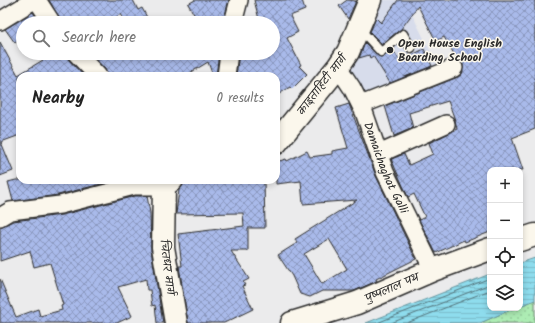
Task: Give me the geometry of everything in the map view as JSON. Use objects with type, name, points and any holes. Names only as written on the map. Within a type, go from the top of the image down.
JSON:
[{"type":"street","points":[[0,21],[34,0]]},
{"type":"street","points":[[37,0],[47,16]]},
{"type":"street","points":[[235,16],[239,0]]},
{"type":"street","name":"काइताहिटी मार्ग","points":[[280,138],[338,67],[348,52],[370,0]]},
{"type":"street","points":[[83,60],[94,72]]},
{"type":"street","points":[[227,72],[228,60]]},
{"type":"street","name":"Damaichaghat Galli","points":[[338,67],[361,105],[399,205],[433,270]]},
{"type":"street","points":[[361,105],[454,68]]},
{"type":"street","points":[[379,154],[446,124]]},
{"type":"street","points":[[0,217],[10,211],[60,205],[134,186],[150,184]]},
{"type":"street","name":"चितधर मार्ग","points":[[167,184],[163,247],[176,323]]},
{"type":"street","points":[[523,239],[535,236]]},
{"type":"street","name":"पुष्पलाल पथ","points":[[298,322],[357,303],[433,270],[487,250]]},
{"type":"lane","points":[[359,28],[381,52],[403,34],[411,48]]},
{"type":"shaded area","name":"Open House English Boarding School","points":[[373,0],[405,0],[440,71],[364,100],[347,77]]},
{"type":"green space","points":[[535,300],[535,323],[480,323],[508,311],[523,311],[523,305]]},
{"type":"water","points":[[535,258],[535,300],[523,305],[523,275],[523,262]]},
{"type":"water","points":[[487,275],[487,311],[508,311],[480,323],[366,323]]},
{"type":"building","points":[[49,0],[133,0],[138,10],[142,8],[146,16],[122,16],[121,14],[118,16],[58,16]]},
{"type":"building","points":[[195,0],[229,0],[225,16],[195,16],[188,4]]},
{"type":"building","points":[[254,0],[302,0],[305,10],[290,16],[298,32],[287,38],[301,65],[299,66],[307,74],[292,89],[290,87],[280,93],[280,72],[237,72],[238,60],[280,60],[280,16],[258,16]]},
{"type":"building","points":[[347,0],[356,1],[348,19],[339,6]]},
{"type":"building","points":[[398,0],[535,0],[535,129],[512,138],[522,167],[487,167],[487,233],[465,242],[464,240],[436,253],[419,220],[425,217],[414,194],[408,197],[391,159],[404,154],[409,165],[433,154],[429,143],[457,129],[455,120],[448,101],[409,113],[413,128],[394,136],[385,106],[458,77],[462,74],[463,65],[457,59],[444,37],[436,41],[418,6],[401,29],[382,44],[370,32],[376,18],[381,23]]},
{"type":"building","points":[[33,12],[36,16],[26,16]]},
{"type":"building","points":[[16,22],[16,42],[15,43],[5,29]]},
{"type":"building","points":[[0,42],[16,72],[16,136],[1,142],[13,171],[0,176]]},
{"type":"building","points":[[365,43],[380,57],[393,50],[400,61],[424,49],[432,66],[390,83],[373,56],[370,58],[369,55],[359,58]]},
{"type":"building","points":[[43,60],[69,60],[80,72],[23,72]]},
{"type":"building","points":[[97,60],[218,60],[217,72],[212,72],[208,62],[192,72],[106,72]]},
{"type":"building","points":[[349,104],[376,176],[416,259],[376,279],[377,281],[354,291],[322,291],[310,297],[300,294],[292,276],[278,255],[297,243],[295,239],[357,200],[303,204],[301,181],[280,184],[280,161],[286,159],[287,161],[307,151],[310,157],[332,154],[332,151],[348,148],[336,108]],"holes":[[[329,239],[347,269],[322,284],[304,254]]]},
{"type":"building","points":[[16,180],[16,184],[101,184],[58,195],[13,201],[8,182]]},
{"type":"building","points":[[264,184],[265,228],[248,228],[248,251],[231,251],[249,279],[243,282],[245,285],[242,286],[253,309],[224,323],[188,323],[179,266],[182,266],[178,234],[244,226],[243,213],[176,214],[179,190],[183,185]]},
{"type":"building","points":[[135,196],[147,196],[150,213],[151,249],[163,323],[157,323],[155,305],[152,306],[150,290],[147,290],[146,279],[118,287],[132,316],[117,323],[0,323],[0,279],[16,317],[38,309],[40,316],[62,310],[61,306],[63,305],[50,263],[34,267],[30,251],[0,261],[0,227],[13,221],[62,215]]},
{"type":"place","name":"Open House English Boarding School","points":[[390,50]]}]
